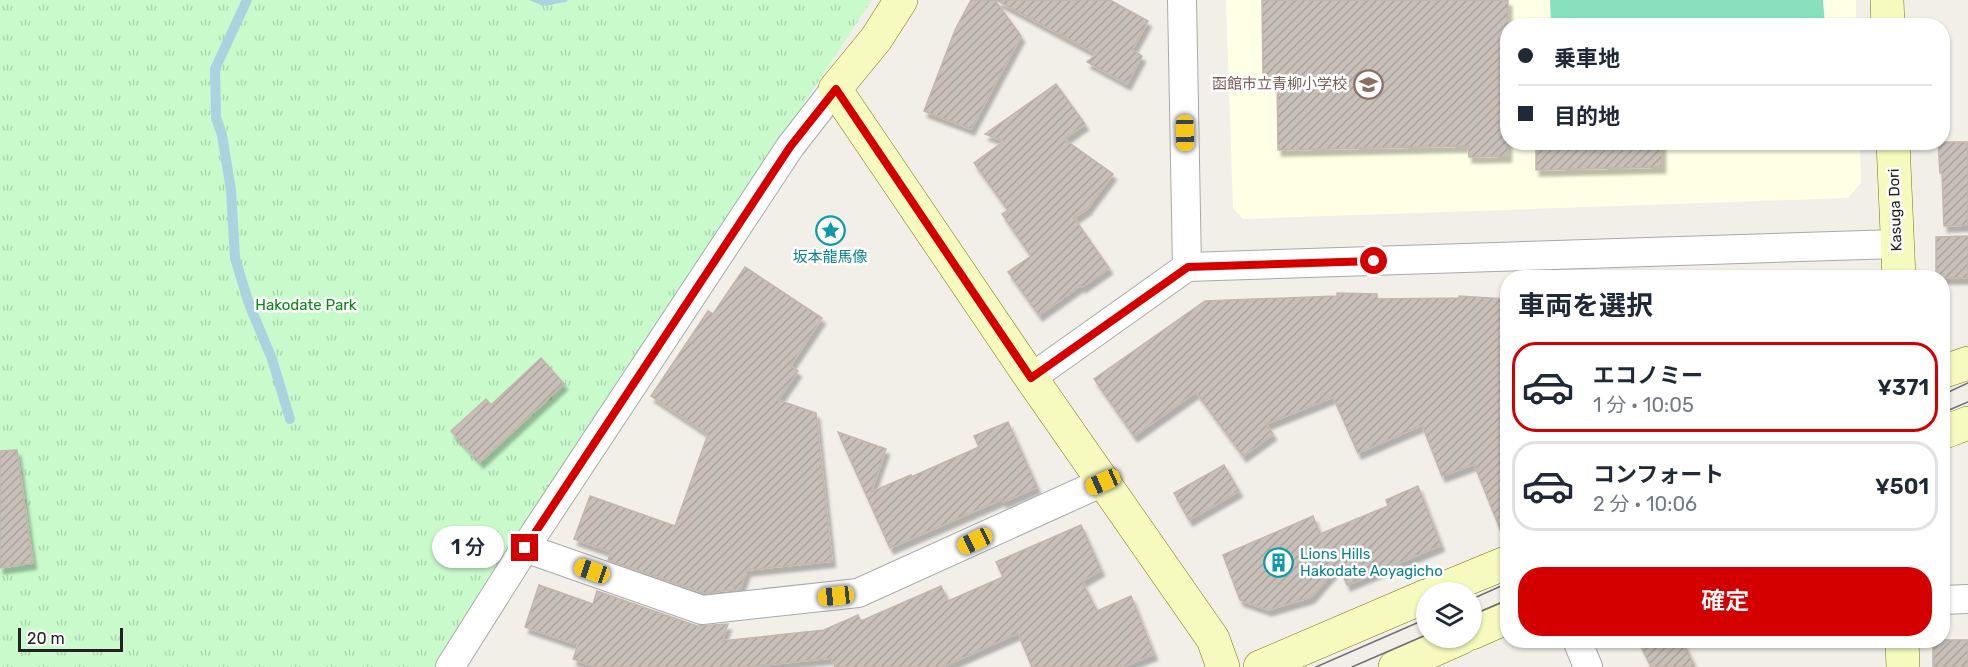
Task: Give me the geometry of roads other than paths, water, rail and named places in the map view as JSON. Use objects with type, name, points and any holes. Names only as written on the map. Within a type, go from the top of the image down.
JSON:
[{"type":"street","points":[[450,667],[525,548],[790,147],[876,39],[901,0]]},
{"type":"street","points":[[1182,0],[1188,267]]},
{"type":"street","points":[[1887,0],[1888,18]]},
{"type":"street","points":[[836,89],[1031,378],[1213,639],[1223,667]]},
{"type":"street","name":"Kasuga Dori","points":[[1893,150],[1898,270]]},
{"type":"street","points":[[1031,378],[1188,267],[1896,244]]},
{"type":"street","points":[[1950,369],[1968,363]]},
{"type":"street","points":[[1950,430],[1968,423]]},
{"type":"street","points":[[525,548],[702,610],[858,593],[1103,482]]},
{"type":"street","points":[[1459,582],[1500,565]]},
{"type":"street","points":[[1950,600],[1968,599]]},
{"type":"street","points":[[1260,667],[1416,600]]},
{"type":"street","points":[[1482,629],[1500,621]]},
{"type":"street","points":[[1395,667],[1438,648]]},
{"type":"street","points":[[1580,648],[1588,667]]},
{"type":"street","points":[[1902,648],[1903,667]]},
{"type":"water","points":[[529,0],[568,0],[543,6]]},
{"type":"waterway","points":[[247,0],[215,69],[216,118],[222,135],[231,190],[235,258],[249,304],[272,359],[290,419]]},
{"type":"tram line","points":[[1950,391],[1968,383]]},
{"type":"tram line","points":[[1950,410],[1968,402]]},
{"type":"tram line","points":[[1482,595],[1500,587]]},
{"type":"tram line","points":[[1482,611],[1500,603]]},
{"type":"tram line","points":[[1316,667],[1416,623]]},
{"type":"tram line","points":[[1352,667],[1416,639]]},
{"type":"place","name":"函館市立青柳小学校","points":[[1368,84]]},
{"type":"place","name":"坂本龍馬像","points":[[830,230]]},
{"type":"place","name":"Lions Hills Hakodate Aoyagicho","points":[[1279,563]]},
{"type":"park label","name":"Hakodate Park","points":[[306,305]]}]
